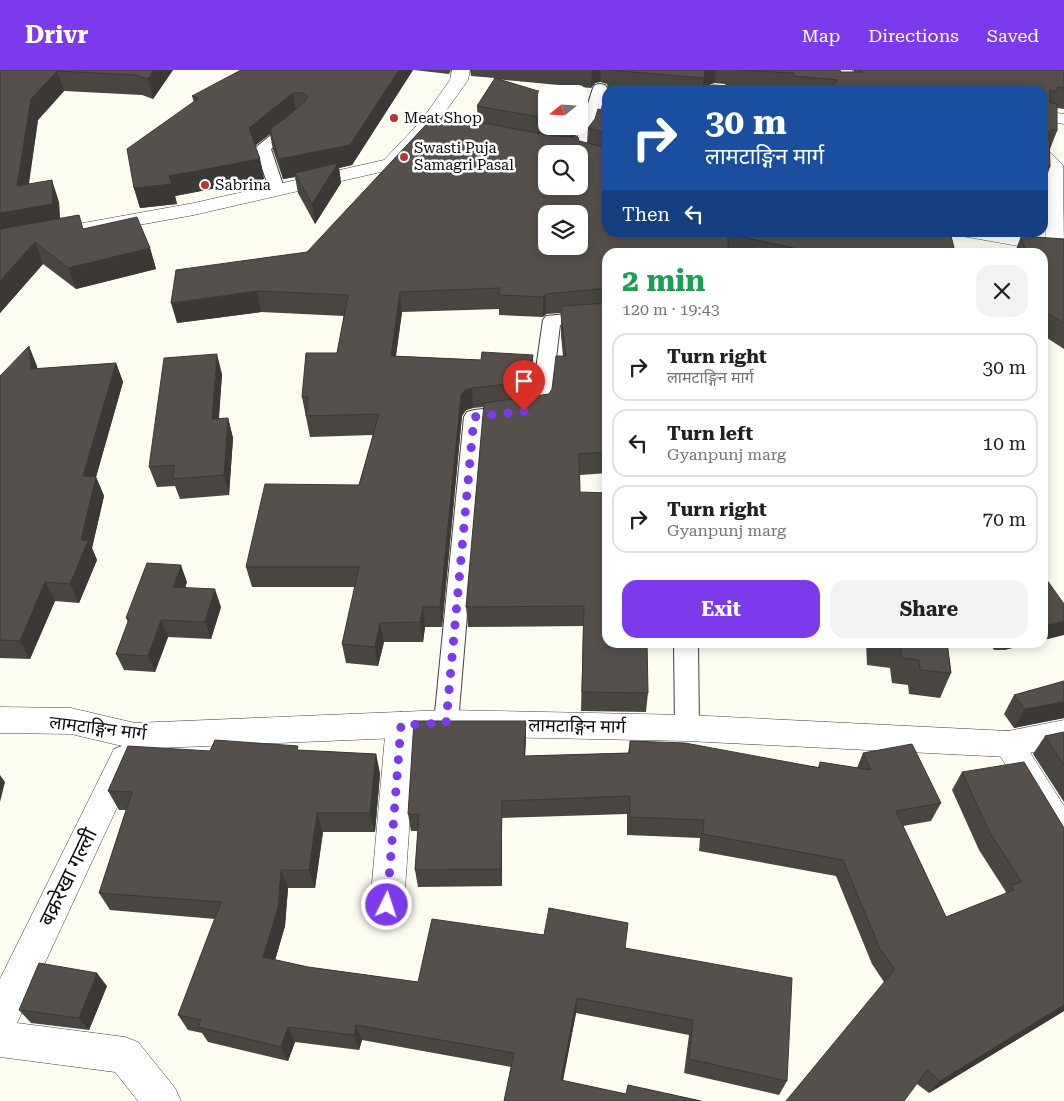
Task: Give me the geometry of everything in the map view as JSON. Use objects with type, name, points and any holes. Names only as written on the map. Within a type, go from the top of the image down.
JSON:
[{"type":"street","points":[[0,244],[194,209],[391,164],[427,125],[459,80],[461,70]]},
{"type":"street","points":[[843,70],[846,85]]},
{"type":"street","points":[[1048,117],[1064,119]]},
{"type":"street","points":[[427,125],[446,129]]},
{"type":"street","points":[[999,237],[1060,247],[1053,165],[1048,161]]},
{"type":"street","name":"लामटाङ्गिन मार्ग","points":[[0,720],[71,721],[135,736],[446,723],[687,728],[1008,744],[1064,733]]},
{"type":"street","points":[[387,905],[401,725]]},
{"type":"street","name":"बक्ररेखा गल्ली","points":[[0,1018],[135,736]]},
{"type":"street","points":[[1008,744],[1064,834]]},
{"type":"street","points":[[0,1039],[125,1055],[162,1101]]},
{"type":"lane","points":[[583,145],[600,88]]},
{"type":"lane","points":[[277,191],[263,148],[302,117]]},
{"type":"lane","points":[[446,723],[474,417],[540,409],[552,320],[602,316]]},
{"type":"lane","points":[[686,648],[687,728]]},
{"type":"building","points":[[0,70],[154,70],[148,79],[136,75],[57,71],[31,99],[17,186],[52,180],[53,204],[0,213]]},
{"type":"building","points":[[241,70],[399,70],[350,145],[279,159],[270,130],[305,102],[308,96],[304,93],[293,93],[249,128],[260,159],[169,176],[172,184],[134,188],[127,149],[199,98],[192,96]]},
{"type":"building","points":[[609,70],[705,70],[704,78]]},
{"type":"building","points":[[739,70],[840,70],[841,72],[862,72],[861,70],[1064,70],[1064,88],[1057,87],[1057,91],[1050,90],[1050,103],[1057,104],[1057,131],[1052,129],[1049,131],[1050,167],[1048,167],[1048,85],[834,85],[838,80],[794,76],[794,73]]},
{"type":"building","points":[[495,78],[538,91],[538,117],[477,106]]},
{"type":"building","points":[[598,109],[602,110],[602,132],[588,128],[595,119]]},
{"type":"building","points":[[436,114],[538,133],[538,135],[578,137],[579,141],[602,147],[602,237],[728,237],[728,248],[602,248],[602,289],[546,294],[543,297],[499,295],[500,288],[400,292],[391,356],[481,360],[482,352],[533,355],[529,382],[472,388],[465,390],[461,395],[440,607],[423,607],[420,622],[380,623],[375,647],[342,644],[359,567],[246,567],[265,484],[359,485],[379,414],[306,416],[308,397],[302,397],[306,353],[337,353],[348,295],[257,291],[171,303],[176,270],[307,252]]},
{"type":"building","points":[[338,163],[312,204],[295,173]]},
{"type":"building","points":[[79,215],[83,229],[137,217],[150,248],[68,268],[35,242],[0,281],[0,229]]},
{"type":"building","points":[[742,237],[951,237],[954,248],[793,248]]},
{"type":"building","points":[[1021,237],[1064,239],[1064,323],[1048,313],[1048,248],[1025,248]]},
{"type":"building","points":[[602,303],[602,452],[579,454],[580,492],[602,493],[602,648],[647,648],[648,693],[582,692],[584,606],[466,607],[484,403],[549,394],[552,389],[556,356],[566,356],[561,315],[562,306]]},
{"type":"building","points":[[29,346],[31,369],[116,363],[83,476],[96,477],[81,540],[88,541],[70,584],[45,582],[20,641],[0,640],[0,376]]},
{"type":"building","points":[[217,354],[212,419],[228,418],[224,475],[173,479],[174,465],[149,467],[164,358]]},
{"type":"building","points":[[147,563],[181,565],[173,587],[215,589],[205,622],[161,620],[148,656],[116,654],[129,619],[126,618]]},
{"type":"building","points":[[1048,582],[1064,604],[1064,621],[1048,625]]},
{"type":"building","points":[[901,648],[948,648],[951,673],[920,670],[919,660],[902,658]]},
{"type":"building","points":[[1064,681],[1064,702],[1025,709],[1014,695]]},
{"type":"building","points":[[414,721],[526,721],[524,756],[630,753],[630,741],[685,743],[820,768],[820,762],[871,770],[863,753],[912,744],[941,803],[896,811],[946,917],[1014,890],[1011,885],[1022,882],[990,833],[962,772],[1024,762],[1064,828],[1064,1005],[940,1081],[927,1070],[904,1101],[786,1101],[895,969],[880,949],[843,860],[703,834],[704,820],[630,817],[630,796],[502,801],[501,869],[415,870],[419,814],[408,814]]},
{"type":"building","points":[[1064,732],[1064,765],[1045,736]]},
{"type":"building","points":[[215,740],[298,746],[297,750],[376,754],[370,813],[317,813],[309,870],[281,870],[278,908],[263,957],[308,967],[418,982],[432,919],[544,935],[549,908],[628,923],[625,948],[792,978],[787,1081],[689,1059],[693,1020],[577,998],[561,1080],[626,1094],[628,1085],[701,1101],[504,1101],[514,1053],[356,1025],[354,1035],[288,1027],[281,1047],[198,1027],[201,1020],[178,1015],[221,902],[99,893],[132,792],[108,791],[128,746],[210,751]]},
{"type":"building","points":[[39,963],[97,973],[79,1018],[19,1010]]},
{"type":"place","name":"Meat Shop","points":[[394,118]]},
{"type":"place","name":"Swasti Puja Samagri Pasal","points":[[404,157]]},
{"type":"place","name":"Sabrina","points":[[205,185]]},
{"type":"route","points":[[387,905],[401,725],[446,723],[474,417],[524,411]]}]
